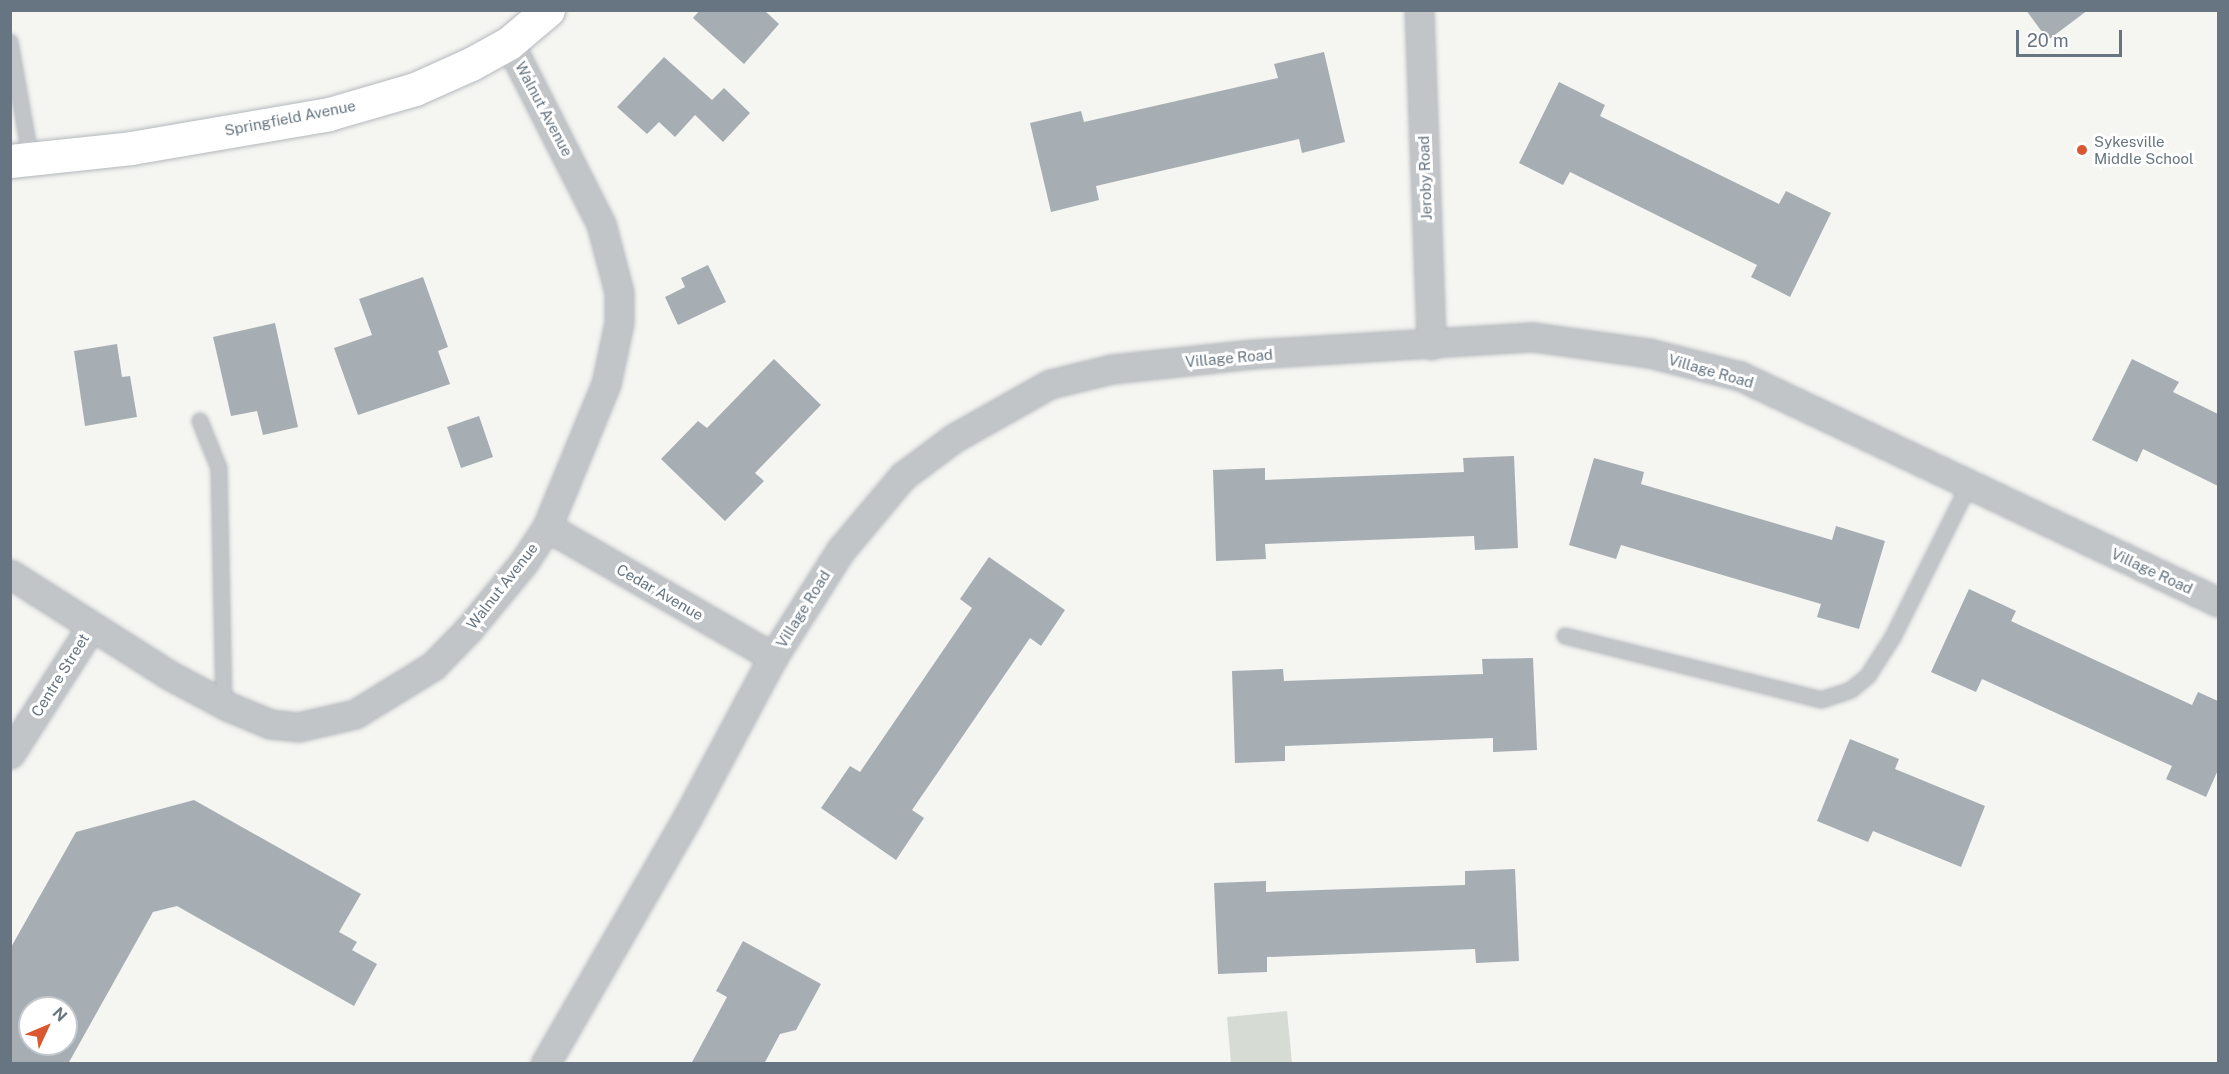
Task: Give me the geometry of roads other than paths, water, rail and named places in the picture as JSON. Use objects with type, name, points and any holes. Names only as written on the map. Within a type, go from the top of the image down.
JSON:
[{"type":"main road","name":"Springfield Avenue","points":[[21,160],[131,148],[329,114],[415,89],[509,43],[548,10]]},
{"type":"street","name":"Jeroby Road","points":[[1419,10],[1431,345]]},
{"type":"street","name":"Walnut Avenue","points":[[91,627],[224,704],[270,724],[298,727],[355,714],[383,699],[433,666],[468,630],[524,562],[548,527],[606,384],[616,349],[619,292],[592,204],[509,43]]},
{"type":"street","name":"Village Road","points":[[545,1064],[687,818],[772,657],[840,551],[903,476],[954,438],[1050,384],[1112,369],[1252,354],[1431,345],[1533,337],[1649,353],[1740,376],[2218,602]]},
{"type":"street","name":"Cedar Avenue","points":[[548,527],[772,657]]},
{"type":"street","points":[[10,574],[91,627]]},
{"type":"street","name":"Centre Street","points":[[10,754],[91,627]]},
{"type":"lane","points":[[10,42],[21,160]]},
{"type":"lane","points":[[200,421],[219,468],[224,704]]},
{"type":"lane","points":[[1565,636],[1821,700],[1851,690],[1868,676],[1893,638],[1969,485]]},
{"type":"place","name":"Sykesville Middle School","points":[[2082,150]]}]
